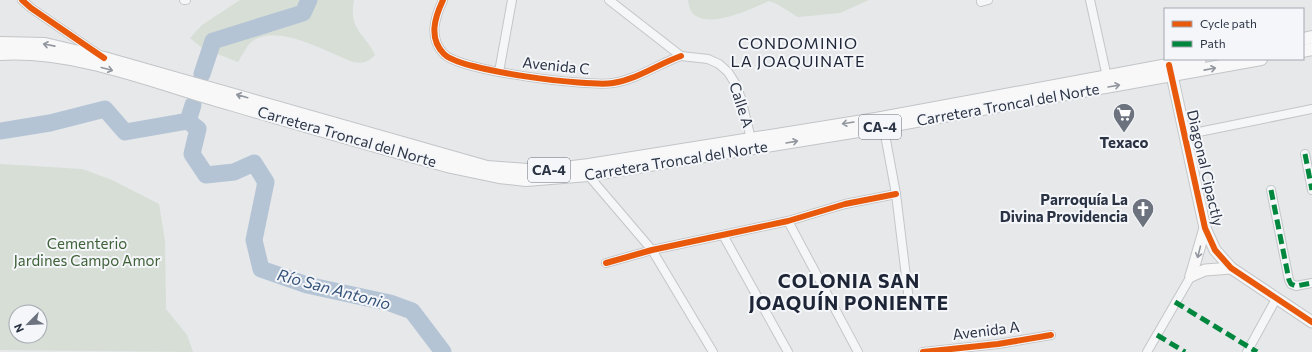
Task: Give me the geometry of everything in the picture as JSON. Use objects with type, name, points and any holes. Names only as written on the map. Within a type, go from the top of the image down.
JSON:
[{"type":"main road","name":"Carretera Troncal del Norte","points":[[0,43],[45,44],[104,58],[488,167],[540,171],[589,165],[751,139],[882,122],[1107,77],[1171,71]]},
{"type":"main road","name":"Carretera Troncal del Norte","points":[[0,54],[26,54],[69,59],[458,168],[499,177],[526,180],[588,175],[1171,71]]},
{"type":"main road","name":"CA-4","points":[[1171,71],[1198,60]]},
{"type":"main road","name":"CA-4","points":[[1171,71],[1254,60]]},
{"type":"street","points":[[22,0],[31,8],[104,58]]},
{"type":"street","name":"Avenida C","points":[[443,0],[434,21],[436,38],[444,54],[449,58],[499,72],[552,80],[604,84],[626,80],[681,56]]},
{"type":"street","points":[[499,72],[512,0]]},
{"type":"street","points":[[609,0],[681,56]]},
{"type":"street","points":[[1090,0],[1107,77]]},
{"type":"street","name":"Calle A","points":[[681,56],[694,56],[708,59],[719,64],[728,72],[742,98],[751,139]]},
{"type":"street","name":"Diagonal Cipactly","points":[[1171,71],[1205,228],[1215,250],[1231,268],[1312,322]]},
{"type":"street","points":[[1184,135],[1312,109]]},
{"type":"street","points":[[882,122],[896,194],[909,301]]},
{"type":"street","points":[[1305,154],[1312,190]]},
{"type":"street","points":[[588,175],[652,250],[713,352]]},
{"type":"street","points":[[1271,190],[1289,280],[1296,286],[1312,283]]},
{"type":"street","points":[[606,263],[652,250],[788,221],[845,204],[896,194]]},
{"type":"street","points":[[788,221],[858,352]]},
{"type":"street","points":[[1147,352],[1191,276],[1205,228]]},
{"type":"street","points":[[723,235],[788,352]]},
{"type":"street","points":[[1191,276],[1205,270],[1231,268]]},
{"type":"street","points":[[1247,352],[1276,299]]},
{"type":"street","name":"Avenida A","points":[[923,352],[998,344],[1051,335]]},
{"type":"green space","points":[[240,0],[354,0],[353,18],[355,25],[375,55],[365,62],[353,62],[304,41],[276,35],[264,36],[251,42],[238,62],[202,48],[190,38],[202,25]]},
{"type":"green space","points":[[688,0],[869,0],[840,13],[798,17],[777,4],[769,1],[732,16],[704,19],[692,13]]},
{"type":"green space","name":"Cementerio Jardines Campo Amor","points":[[0,164],[82,169],[112,180],[159,204],[165,241],[166,309],[187,335],[193,352],[0,350]]},
{"type":"waterway","points":[[202,74],[213,41],[303,13],[309,0]]},
{"type":"waterway","points":[[188,121],[193,105]]},
{"type":"waterway","points":[[0,131],[50,123],[105,109],[125,132],[188,121]]},
{"type":"waterway","name":"Río San Antonio","points":[[188,121],[198,129],[192,154],[206,175],[234,172],[254,163],[266,182],[254,240],[261,269],[307,285],[390,303],[412,311],[443,352]]},
{"type":"marked path","points":[[1305,154],[1312,190]]},
{"type":"marked path","points":[[1271,190],[1289,280],[1291,284],[1296,286],[1312,283]]},
{"type":"marked path","points":[[1175,302],[1257,352]]},
{"type":"marked path","points":[[1157,335],[1185,352]]},
{"type":"cycle path","points":[[22,0],[31,8],[104,58]]},
{"type":"cycle path","points":[[443,0],[434,27],[436,41],[439,48],[444,54],[455,60],[498,72],[579,83],[613,83],[639,75],[681,56]]},
{"type":"cycle path","points":[[1169,65],[1205,228],[1215,250],[1231,268],[1312,322]]},
{"type":"cycle path","points":[[606,263],[652,250],[788,221],[845,204],[896,194]]},
{"type":"cycle path","points":[[923,352],[998,344],[1051,335]]},
{"type":"place","name":"Texaco","points":[[1124,134]]},
{"type":"place","name":"Parroquía La Divina Providencia","points":[[1143,228]]},
{"type":"district","name":"CONDOMINIO LA JOAQUINATE","points":[[798,52]]},
{"type":"district","name":"COLONIA SAN JOAQUÍN PONIENTE","points":[[849,292]]}]
